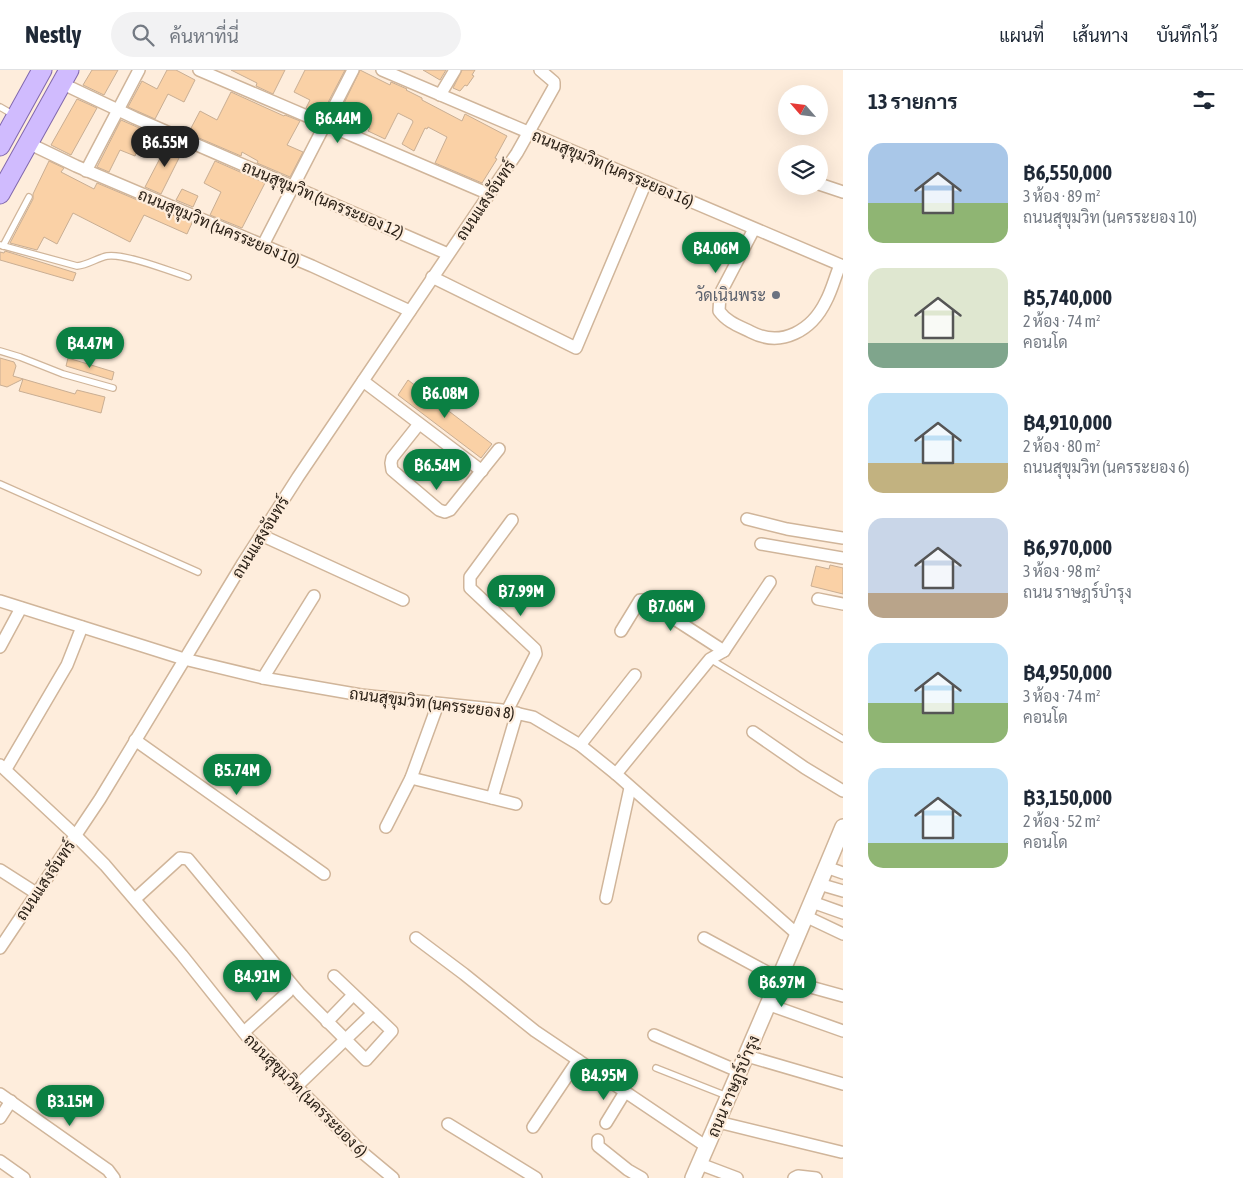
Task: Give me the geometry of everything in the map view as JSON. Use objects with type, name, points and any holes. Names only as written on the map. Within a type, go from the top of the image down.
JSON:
[{"type":"main road","points":[[0,146],[42,70]]},
{"type":"main road","points":[[0,194],[65,77]]},
{"type":"street","points":[[86,171],[139,70]]},
{"type":"street","points":[[199,70],[488,194]]},
{"type":"street","points":[[263,245],[353,70]]},
{"type":"street","name":"ถนนสุขุมวิท (นครระยอง 16)","points":[[382,70],[841,266]]},
{"type":"street","points":[[440,95],[455,70]]},
{"type":"street","name":"ถนนแสงจันทร์","points":[[0,948],[100,799],[261,535],[432,277],[517,153],[554,87],[554,82],[540,70]]},
{"type":"street","name":"ถนนสุขุมวิท (นครระยอง 12)","points":[[65,77],[117,110],[448,254]]},
{"type":"street","name":"ถนนสุขุมวิท (นครระยอง 10)","points":[[28,143],[86,171],[263,245],[410,311]]},
{"type":"street","points":[[432,277],[576,348],[646,182]]},
{"type":"street","points":[[828,187],[843,192]]},
{"type":"street","points":[[754,229],[720,294],[719,311],[725,319],[760,337],[780,339],[796,333],[815,320],[827,301],[841,266]]},
{"type":"street","points":[[363,381],[482,471]]},
{"type":"street","points":[[419,424],[392,458],[392,470],[439,510],[445,512],[450,510],[499,449]]},
{"type":"street","points":[[747,518],[787,529],[843,538]]},
{"type":"street","points":[[492,798],[512,712],[536,654],[535,649],[470,588],[469,583],[470,577],[512,520]]},
{"type":"street","points":[[261,535],[403,600]]},
{"type":"street","points":[[761,544],[843,558]]},
{"type":"street","points":[[616,774],[710,659],[724,651],[770,582]]},
{"type":"street","points":[[263,678],[314,596]]},
{"type":"street","points":[[818,599],[843,604]]},
{"type":"street","points":[[621,631],[640,600],[645,600],[724,651]]},
{"type":"street","name":"ถนนสุขุมวิท (นครระยอง 8)","points":[[0,601],[184,659],[263,678],[361,695],[512,712],[533,717],[580,745],[616,774],[798,934]]},
{"type":"street","points":[[0,647],[21,608]]},
{"type":"street","points":[[3,767],[67,665],[82,628]]},
{"type":"street","points":[[580,745],[635,675]]},
{"type":"street","points":[[386,827],[411,778],[438,704]]},
{"type":"street","points":[[753,732],[843,791]]},
{"type":"street","points":[[135,740],[324,874]]},
{"type":"street","name":"ถนนสุขุมวิท (นครระยอง 6)","points":[[3,767],[75,835],[135,899],[244,1032],[296,1087],[362,1154],[393,1178]]},
{"type":"street","points":[[411,778],[516,804]]},
{"type":"street","points":[[606,898],[630,788]]},
{"type":"street","name":"ถนน ราษฎร์บำรุง","points":[[693,1178],[747,1056],[767,1004],[843,827]]},
{"type":"street","points":[[135,899],[180,858],[188,859],[294,986],[366,1060],[392,1032],[334,976]]},
{"type":"street","points":[[826,867],[843,873]]},
{"type":"street","points":[[0,870],[36,893]]},
{"type":"street","points":[[819,884],[843,891]]},
{"type":"street","points":[[808,909],[843,913]]},
{"type":"street","points":[[808,909],[843,934]]},
{"type":"street","points":[[416,938],[536,1031],[707,1147]]},
{"type":"street","points":[[704,938],[778,978],[843,996]]},
{"type":"street","points":[[244,1032],[288,992]]},
{"type":"street","points":[[327,1022],[353,995]]},
{"type":"street","points":[[767,1004],[843,1031]]},
{"type":"street","points":[[296,1087],[373,1013]]},
{"type":"street","points":[[654,1036],[740,1072]]},
{"type":"street","points":[[747,1056],[843,1084]]},
{"type":"street","points":[[534,1127],[578,1060]]},
{"type":"street","points":[[606,1123],[625,1092]]},
{"type":"street","points":[[0,1094],[108,1170],[114,1178]]},
{"type":"street","points":[[0,1118],[11,1101]]},
{"type":"street","points":[[718,1122],[841,1152]]},
{"type":"street","points":[[448,1124],[536,1178]]},
{"type":"street","points":[[598,1140],[598,1146],[628,1170],[642,1178]]},
{"type":"street","points":[[0,1161],[24,1178]]},
{"type":"street","points":[[700,1164],[736,1178]]},
{"type":"street","points":[[794,1178],[798,1176],[816,1178]]},
{"type":"lane","points":[[0,107],[16,116]]},
{"type":"lane","points":[[29,197],[1,245],[77,266],[87,265],[107,256],[119,256],[188,277]]},
{"type":"lane","points":[[0,351],[63,374],[113,388]]},
{"type":"lane","points":[[0,484],[198,572]]},
{"type":"lane","points":[[710,659],[843,739]]},
{"type":"lane","points":[[656,1068],[729,1097]]},
{"type":"building","points":[[92,70],[118,70],[104,95],[83,85]]},
{"type":"building","points":[[167,70],[176,70],[195,80],[184,102],[168,94],[155,119],[128,107],[142,81],[157,89]]},
{"type":"building","points":[[231,70],[285,70],[273,94],[256,86],[257,83]]},
{"type":"building","points":[[305,70],[345,70],[322,114],[306,108],[310,100],[294,92]]},
{"type":"building","points":[[360,70],[390,85],[391,82],[407,89],[422,98],[422,100],[462,121],[465,114],[507,136],[495,158],[497,159],[482,183],[435,163],[447,137],[428,127],[427,129],[425,128],[414,151],[402,144],[413,122],[398,113],[385,139],[368,131],[370,128],[350,118],[346,125],[336,120]]},
{"type":"building","points":[[423,70],[446,70],[440,80]]},
{"type":"building","points":[[462,70],[475,70],[472,75],[474,76],[467,86],[465,85],[460,91],[453,88]]},
{"type":"building","points":[[231,92],[284,116],[300,121],[287,145],[303,152],[290,177],[257,163],[258,161],[242,152],[241,156],[192,135],[194,131],[190,130],[200,111],[217,120]]},
{"type":"building","points":[[77,99],[97,108],[71,155],[51,145]]},
{"type":"building","points":[[121,120],[146,131],[135,156],[120,150],[109,172],[97,167]]},
{"type":"building","points":[[169,141],[184,148],[161,194],[145,187]]},
{"type":"building","points":[[49,161],[64,168],[61,172],[94,189],[97,183],[192,223],[187,234],[144,215],[130,242],[73,213],[57,244],[44,237],[37,250],[10,243],[33,199],[33,194]]},
{"type":"building","points":[[215,161],[265,183],[242,228],[210,215],[221,192],[204,183]]},
{"type":"building","points":[[182,189],[198,196],[193,207],[176,200]]},
{"type":"building","points":[[5,251],[76,273],[73,281],[0,260],[0,252],[4,253]]},
{"type":"building","points":[[0,358],[14,362],[16,366],[13,376],[75,394],[77,390],[105,397],[101,413],[19,391],[23,379],[7,387],[0,385]]},
{"type":"building","points":[[68,358],[114,372],[112,380],[66,366]]},
{"type":"building","points":[[408,380],[492,444],[481,458],[398,395]]},
{"type":"building","points":[[830,565],[843,568],[843,594],[811,586],[816,566],[829,569]]},
{"type":"place","name":"วัดเนินพระ","points":[[776,295]]}]
